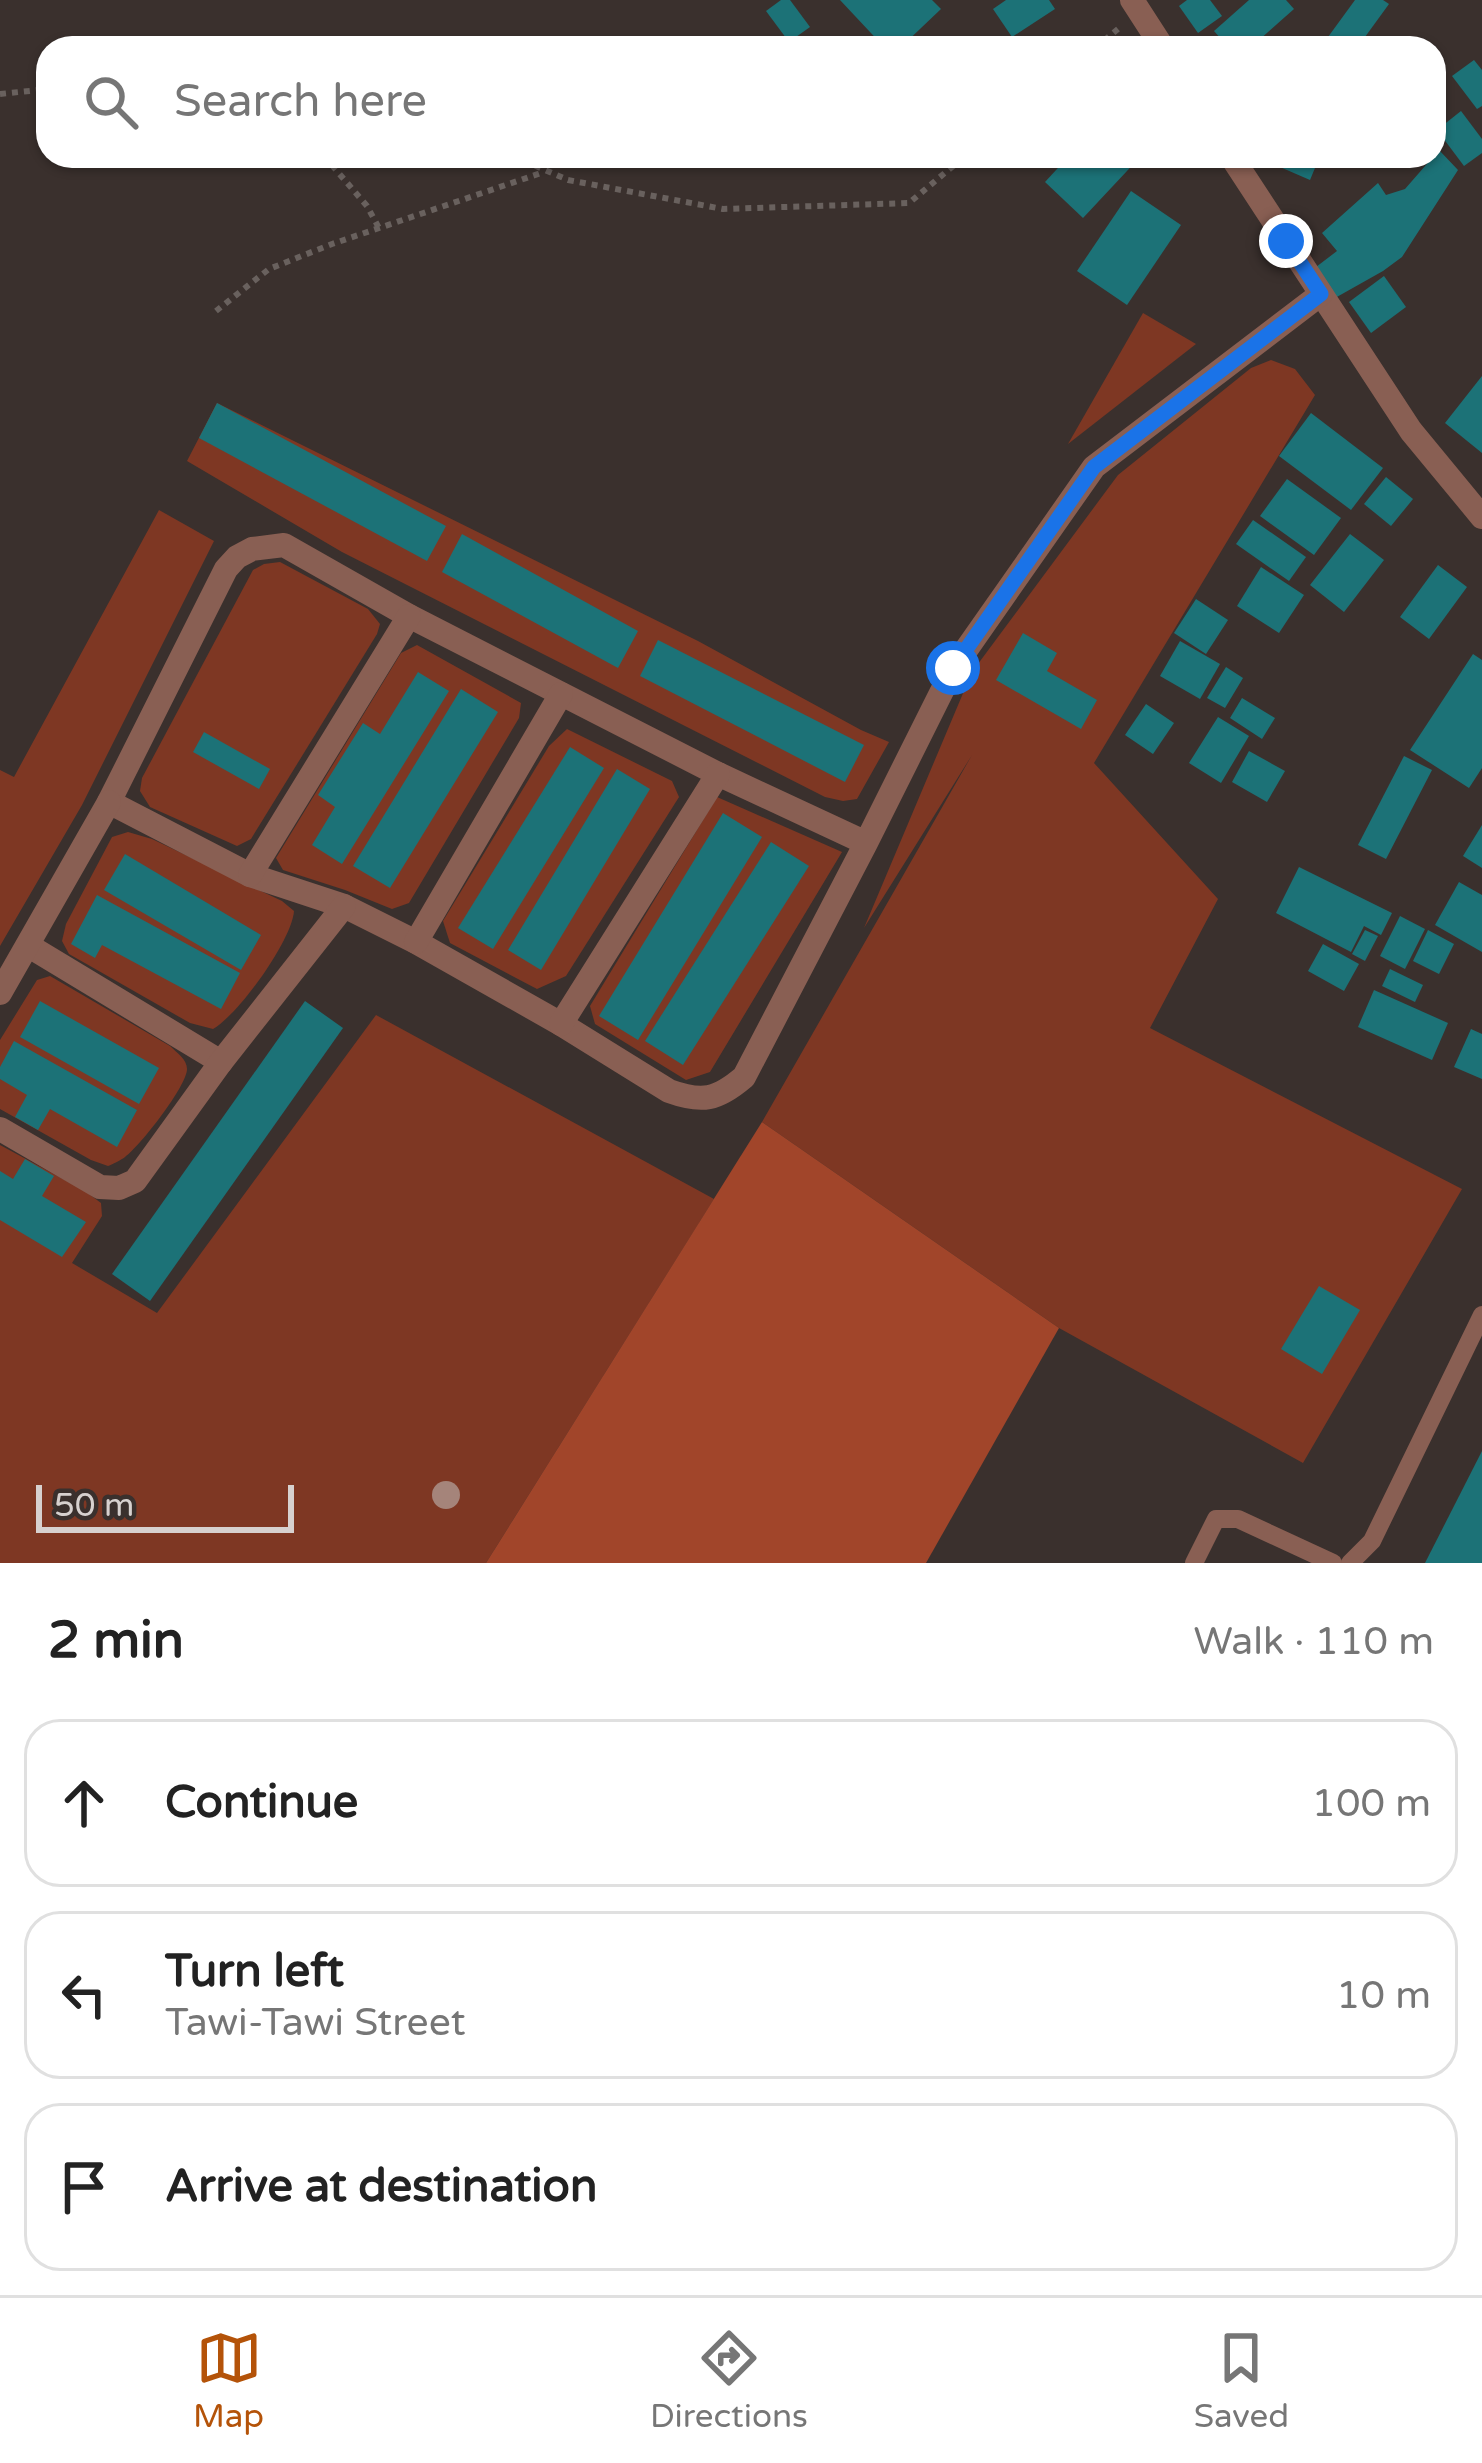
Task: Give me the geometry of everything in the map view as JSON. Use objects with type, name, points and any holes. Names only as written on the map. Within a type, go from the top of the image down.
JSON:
[{"type":"street","points":[[1132,0],[1154,36]]},
{"type":"street","points":[[1240,168],[1411,431],[1482,517]]},
{"type":"street","points":[[109,802],[250,875],[344,906],[416,942],[668,1091],[707,1099],[727,1091],[744,1077],[953,668],[1094,467],[1321,294]]},
{"type":"street","points":[[0,993],[109,802],[226,569],[252,549],[284,545],[561,694],[866,843]]},
{"type":"street","points":[[250,875],[409,616]]},
{"type":"street","points":[[416,942],[561,694]]},
{"type":"street","points":[[561,1024],[718,774]]},
{"type":"street","points":[[0,1129],[100,1187],[128,1186],[344,906]]},
{"type":"street","points":[[29,946],[221,1062]]},
{"type":"lane","points":[[1351,1563],[1372,1541],[1482,1315]]},
{"type":"lane","points":[[1194,1563],[1216,1519],[1238,1520],[1333,1563]]},
{"type":"path","points":[[0,94],[36,90]]},
{"type":"path","points":[[334,168],[379,228]]},
{"type":"path","points":[[540,168],[568,180],[722,209],[909,203],[951,168]]},
{"type":"path","points":[[216,311],[269,269],[547,171]]},
{"type":"shaded area","points":[[1143,313],[1196,344],[1068,444]]},
{"type":"shaded area","points":[[1271,360],[1295,369],[1315,395],[1094,763],[1218,899],[1150,1028],[1462,1189],[1303,1463],[1059,1328],[762,1122],[972,755],[864,928],[972,672],[1118,475],[1251,368]]},
{"type":"shaded area","points":[[217,403],[698,641],[889,742],[857,799],[825,797],[342,552],[187,461]]},
{"type":"shaded area","points":[[159,510],[214,541],[82,805],[0,946],[0,770],[14,777]]},
{"type":"shaded area","points":[[280,562],[368,609],[380,624],[251,839],[237,846],[150,807],[140,791],[142,778],[253,570]]},
{"type":"shaded area","points":[[417,645],[521,703],[519,718],[409,903],[392,909],[283,870],[276,858],[401,653]]},
{"type":"shaded area","points":[[567,729],[672,781],[679,797],[566,976],[537,989],[450,943],[443,921],[549,746]]},
{"type":"shaded area","points":[[717,797],[842,852],[710,1072],[686,1080],[595,1024],[590,1006]]},
{"type":"shaded area","points":[[128,832],[152,839],[294,911],[284,940],[262,975],[213,1029],[190,1023],[69,954],[62,941],[66,924],[112,837]]},
{"type":"shaded area","points":[[50,976],[170,1046],[187,1065],[179,1088],[151,1129],[125,1157],[108,1166],[0,1109],[0,1040],[37,980]]},
{"type":"shaded area","points":[[376,1015],[714,1199],[486,1563],[0,1563],[0,1145],[101,1203],[102,1216],[72,1263],[157,1313]]},
{"type":"shaded area","points":[[762,1122],[1059,1328],[926,1563],[486,1563]]},
{"type":"building","points":[[781,0],[790,0],[810,27],[797,36],[785,36],[766,11]]},
{"type":"building","points":[[840,0],[932,0],[941,9],[913,36],[874,36]]},
{"type":"building","points":[[1006,0],[1049,0],[1055,9],[1011,36],[993,9]]},
{"type":"building","points":[[1187,0],[1210,0],[1222,16],[1198,33],[1179,6]]},
{"type":"building","points":[[1249,0],[1286,0],[1294,9],[1264,36],[1218,36],[1214,31]]},
{"type":"building","points":[[1355,0],[1389,4],[1366,36],[1329,36]]},
{"type":"building","points":[[1474,60],[1482,70],[1482,106],[1477,109],[1452,76]]},
{"type":"building","points":[[1461,111],[1482,139],[1482,153],[1464,166],[1446,142],[1446,123]]},
{"type":"building","points":[[1446,157],[1458,170],[1402,257],[1335,298],[1316,267],[1337,251],[1322,233],[1378,183],[1386,195],[1405,189],[1423,168],[1446,168]]},
{"type":"building","points":[[1058,168],[1130,168],[1083,218],[1045,182]]},
{"type":"building","points":[[1282,168],[1315,168],[1310,180]]},
{"type":"building","points":[[1131,191],[1181,225],[1127,305],[1077,271]]},
{"type":"building","points":[[1384,276],[1406,307],[1371,333],[1349,302]]},
{"type":"building","points":[[1482,376],[1482,453],[1445,423]]},
{"type":"building","points":[[217,403],[446,526],[427,561],[199,438]]},
{"type":"building","points":[[1311,413],[1383,468],[1351,510],[1279,456]]},
{"type":"building","points":[[1386,477],[1413,499],[1391,526],[1364,504]]},
{"type":"building","points":[[1287,479],[1341,518],[1314,555],[1260,516]]},
{"type":"building","points":[[1253,520],[1306,557],[1289,581],[1236,544]]},
{"type":"building","points":[[462,534],[638,631],[618,668],[442,572]]},
{"type":"building","points":[[1350,534],[1384,560],[1344,612],[1310,585]]},
{"type":"building","points":[[1438,565],[1467,587],[1429,639],[1400,617]]},
{"type":"building","points":[[1261,567],[1304,595],[1279,633],[1237,606]]},
{"type":"building","points":[[1196,599],[1228,620],[1206,654],[1174,633]]},
{"type":"building","points":[[1023,633],[1057,653],[1047,671],[1097,700],[1081,729],[996,680]]},
{"type":"building","points":[[658,640],[864,745],[845,782],[640,676]]},
{"type":"building","points":[[1180,641],[1220,664],[1200,699],[1160,676]]},
{"type":"building","points":[[1473,654],[1482,660],[1482,768],[1469,788],[1410,750]]},
{"type":"building","points":[[1226,667],[1243,678],[1225,708],[1207,698]]},
{"type":"building","points":[[418,672],[449,691],[342,864],[312,845],[335,807],[318,795],[363,723],[380,734]]},
{"type":"building","points":[[461,689],[498,712],[390,888],[353,866]]},
{"type":"building","points":[[1242,698],[1275,718],[1262,739],[1230,718]]},
{"type":"building","points":[[1146,704],[1174,723],[1153,754],[1125,735]]},
{"type":"building","points":[[1218,717],[1249,736],[1221,783],[1189,763]]},
{"type":"building","points":[[204,732],[270,769],[259,789],[193,752]]},
{"type":"building","points":[[570,747],[604,768],[493,949],[458,928]]},
{"type":"building","points":[[1249,751],[1285,771],[1267,802],[1232,782]]},
{"type":"building","points":[[1404,756],[1432,770],[1386,859],[1358,845]]},
{"type":"building","points":[[617,769],[650,789],[541,970],[508,950]]},
{"type":"building","points":[[723,813],[762,837],[638,1040],[599,1016]]},
{"type":"building","points":[[1482,825],[1482,868],[1463,856]]},
{"type":"building","points":[[771,842],[809,866],[683,1065],[645,1041]]},
{"type":"building","points":[[125,854],[261,935],[241,970],[104,890]]},
{"type":"building","points":[[1299,867],[1392,913],[1381,935],[1364,926],[1351,952],[1276,913]]},
{"type":"building","points":[[1459,882],[1482,895],[1482,952],[1435,925]]},
{"type":"building","points":[[97,895],[240,973],[221,1009],[102,945],[95,958],[71,944]]},
{"type":"building","points":[[1400,916],[1425,929],[1405,969],[1380,956]]},
{"type":"building","points":[[1365,930],[1378,936],[1365,961],[1352,954]]},
{"type":"building","points":[[1428,930],[1454,944],[1439,974],[1413,961]]},
{"type":"building","points":[[1323,944],[1359,964],[1344,991],[1308,971]]},
{"type":"building","points":[[1390,969],[1423,985],[1415,1002],[1382,986]]},
{"type":"building","points":[[1374,990],[1448,1023],[1432,1060],[1358,1027]]},
{"type":"building","points":[[40,1001],[159,1068],[139,1104],[20,1037]]},
{"type":"building","points":[[305,1001],[343,1028],[150,1301],[112,1274]]},
{"type":"building","points":[[1471,1029],[1482,1034],[1482,1079],[1454,1067]]},
{"type":"building","points":[[14,1041],[137,1110],[117,1147],[50,1109],[38,1130],[15,1117],[27,1095],[0,1079],[0,1067]]},
{"type":"building","points":[[25,1159],[54,1176],[42,1196],[86,1222],[62,1257],[0,1220],[0,1171],[13,1179]]},
{"type":"building","points":[[1319,1286],[1360,1310],[1322,1374],[1281,1349]]},
{"type":"building","points":[[1482,1451],[1482,1563],[1425,1563]]},
{"type":"route","points":[[953,668],[1094,467],[1321,294],[1286,241]]}]
